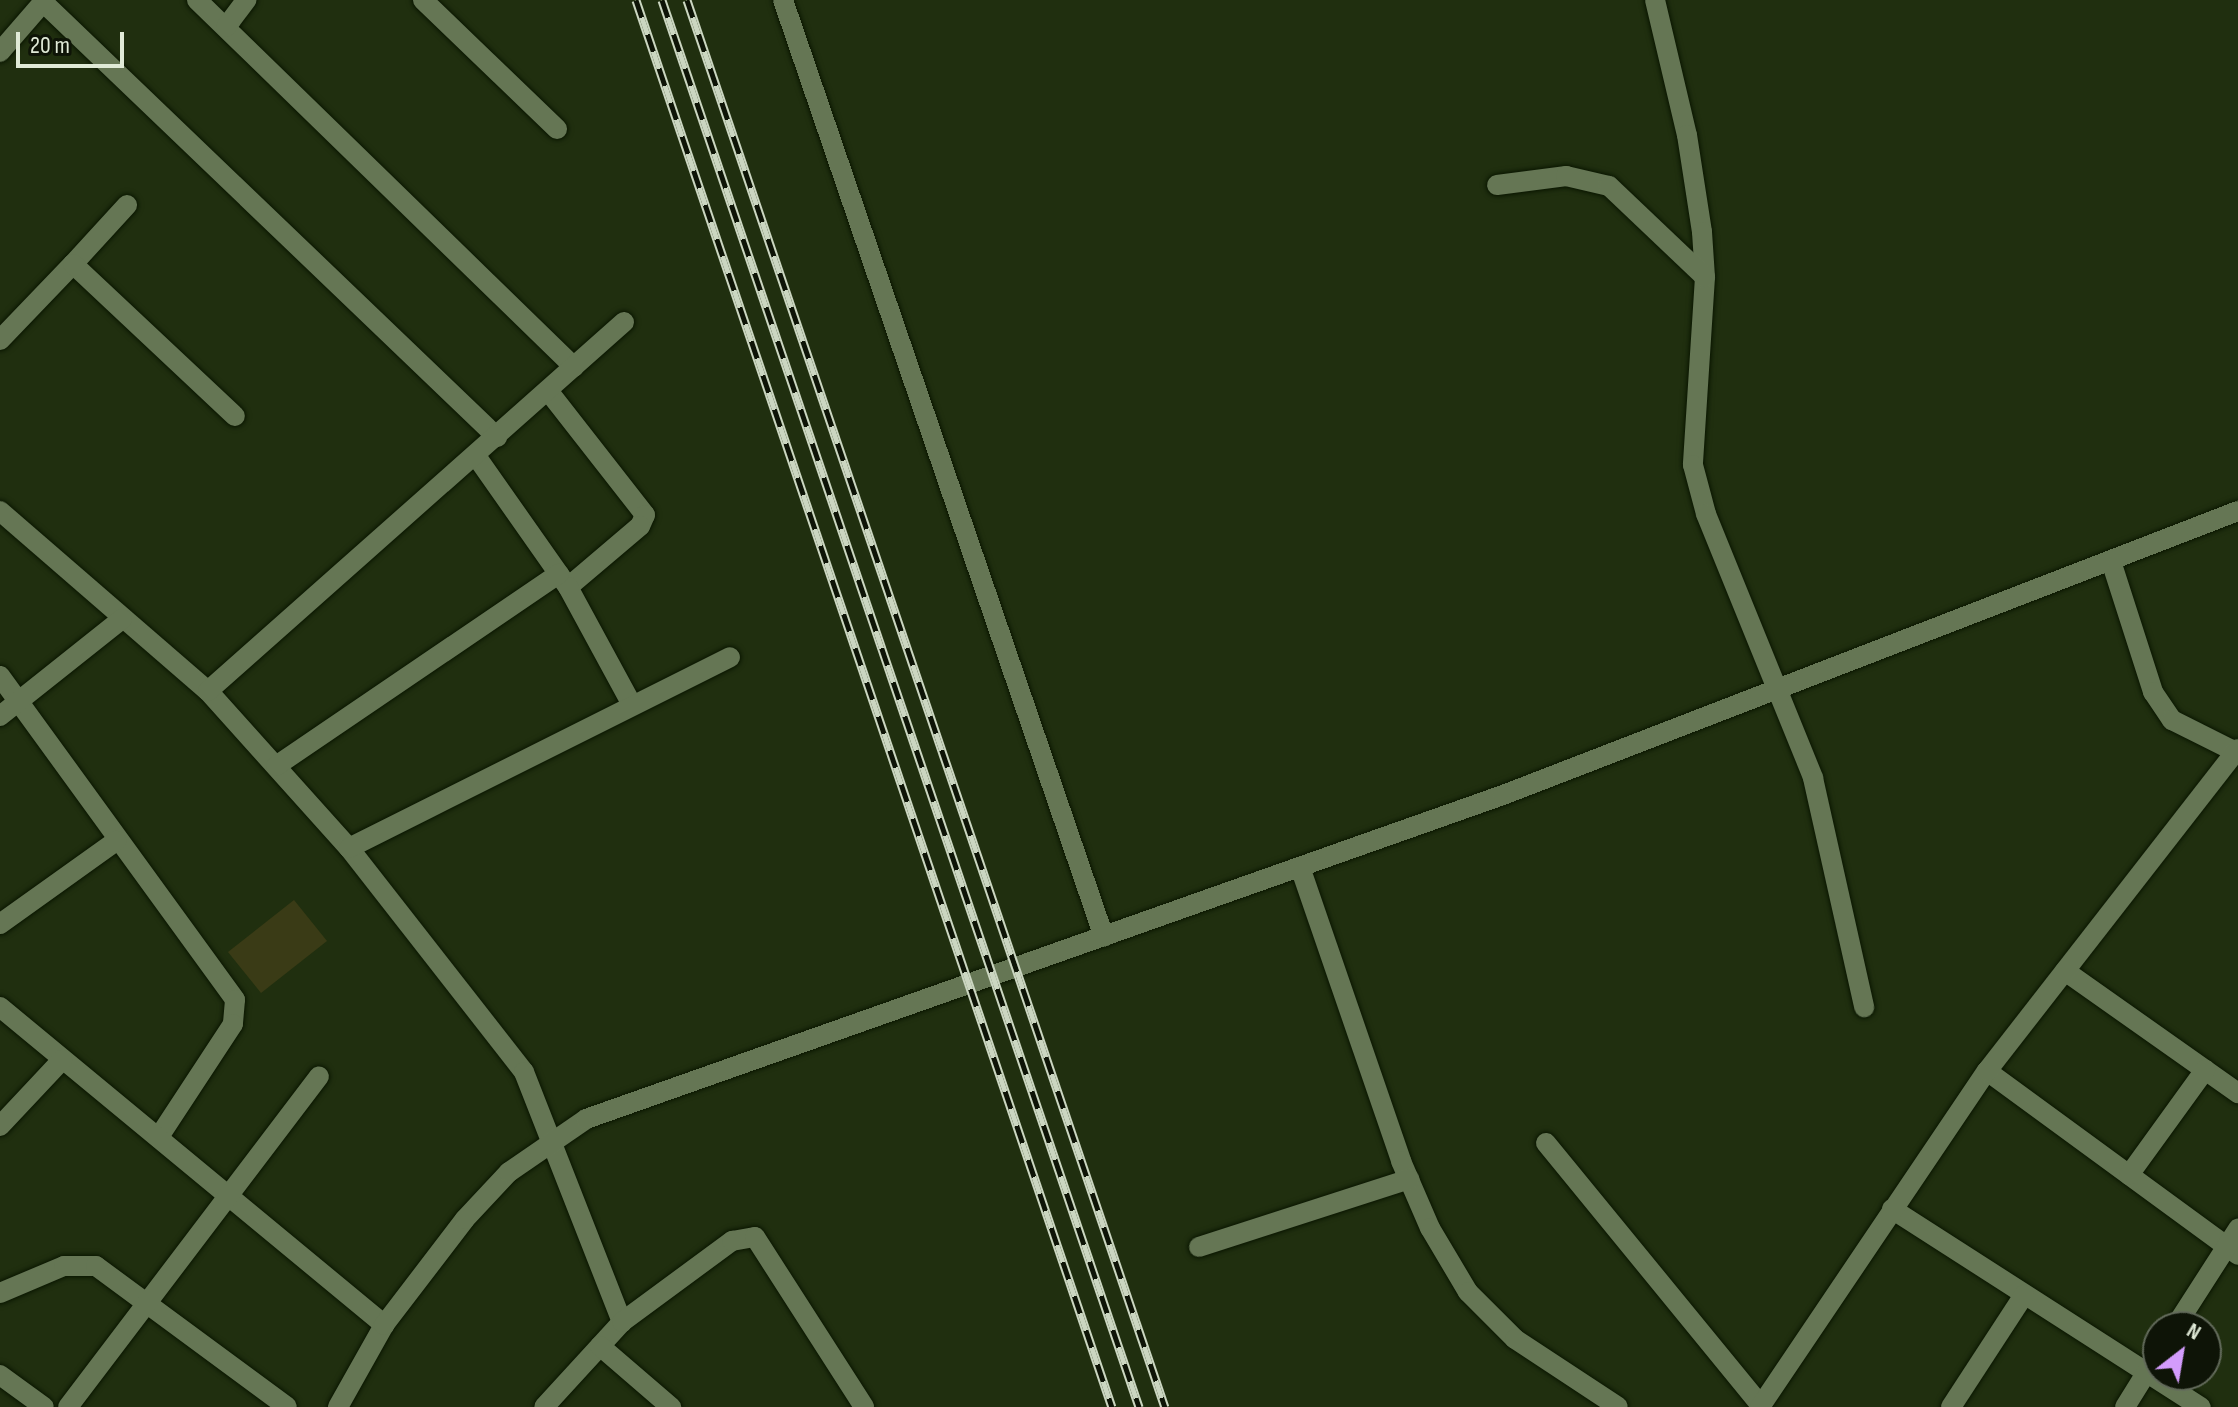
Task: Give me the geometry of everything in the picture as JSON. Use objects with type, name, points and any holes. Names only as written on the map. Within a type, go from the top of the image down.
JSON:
[{"type":"street","points":[[197,0],[574,367]]},
{"type":"street","points":[[226,27],[246,0]]},
{"type":"street","points":[[423,0],[557,129]]},
{"type":"street","points":[[783,0],[1104,937]]},
{"type":"street","points":[[1655,0],[1687,135],[1705,277],[1693,465],[1706,514],[1780,688],[1813,778],[1864,1007]]},
{"type":"street","points":[[0,52],[44,1],[497,437]]},
{"type":"street","points":[[1497,185],[1566,176],[1609,186],[1705,277]]},
{"type":"street","points":[[0,340],[127,205]]},
{"type":"street","points":[[73,264],[235,416]]},
{"type":"street","points":[[208,691],[549,392],[624,322]]},
{"type":"street","points":[[276,766],[564,580],[640,526],[645,515],[549,392]]},
{"type":"street","points":[[476,456],[564,580],[632,705]]},
{"type":"street","points":[[0,511],[208,691],[349,848],[524,1072],[539,1099],[550,1140],[622,1322]]},
{"type":"street","points":[[338,1407],[384,1325],[465,1219],[509,1172],[550,1140],[586,1119],[1300,867],[1780,688],[2238,511]]},
{"type":"street","points":[[1546,1143],[1760,1406],[1987,1071],[2237,751],[2172,720],[2153,692],[2111,561]]},
{"type":"street","points":[[0,716],[122,619]]},
{"type":"street","points":[[349,848],[730,657]]},
{"type":"street","points":[[0,676],[116,841],[235,1000],[238,1014],[158,1138]]},
{"type":"street","points":[[0,924],[116,841]]},
{"type":"street","points":[[1300,867],[1409,1179],[1468,1292],[1515,1339],[1618,1407]]},
{"type":"street","points":[[2065,971],[2238,1093]]},
{"type":"street","points":[[0,1007],[232,1196],[384,1325]]},
{"type":"street","points":[[0,1126],[62,1060]]},
{"type":"street","points":[[2129,1175],[2205,1070]]},
{"type":"street","points":[[1987,1071],[2232,1251]]},
{"type":"street","points":[[68,1407],[232,1196],[319,1076]]},
{"type":"street","points":[[1199,1247],[1409,1179]]},
{"type":"street","points":[[1892,1209],[2024,1295],[2142,1358]]},
{"type":"street","points":[[2187,1311],[2232,1251],[2238,1229]]},
{"type":"street","points":[[544,1407],[622,1322],[732,1241],[755,1237],[864,1407]]},
{"type":"street","points":[[0,1293],[82,1263],[96,1266],[149,1302],[287,1407]]},
{"type":"street","points":[[1951,1407],[2024,1295]]},
{"type":"street","points":[[600,1346],[671,1407]]},
{"type":"street","points":[[0,1375],[44,1407]]},
{"type":"street","points":[[2125,1407],[2142,1379]]},
{"type":"street","points":[[2183,1391],[2201,1407]]},
{"type":"building","points":[[294,900],[327,941],[261,993],[228,952]]},
{"type":"railway","points":[[636,0],[1112,1407]]},
{"type":"railway","points":[[662,0],[1139,1407]]},
{"type":"railway","points":[[687,0],[1165,1407]]}]
